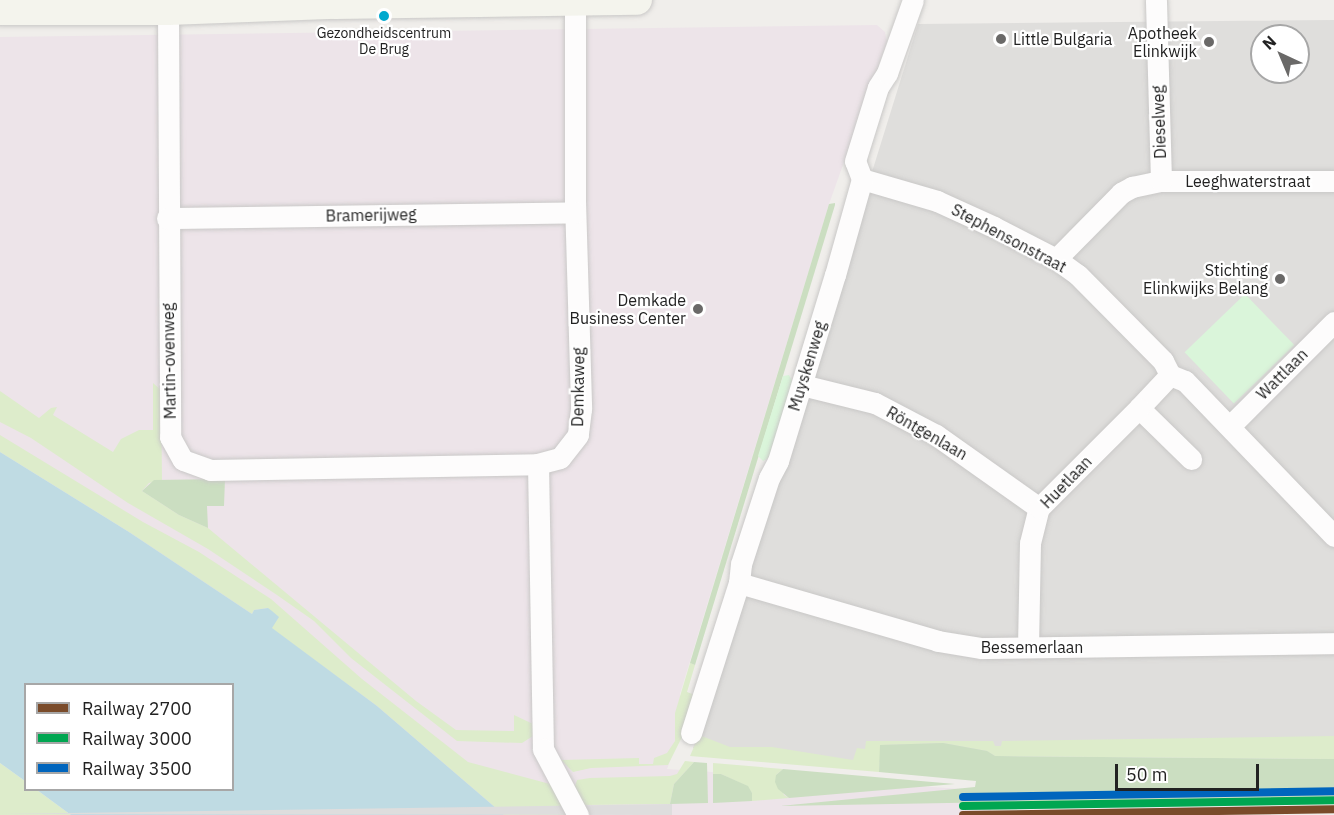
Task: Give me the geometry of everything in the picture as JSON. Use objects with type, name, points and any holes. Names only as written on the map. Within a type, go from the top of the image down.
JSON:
[{"type":"main road","points":[[0,10],[168,10],[335,2],[575,3],[637,0]]},
{"type":"street","name":"Muyskenweg","points":[[691,733],[739,583],[741,564],[801,384],[862,179],[855,160],[878,87],[887,73],[913,0]]},
{"type":"street","name":"Dieselweg","points":[[1056,259],[1121,194],[1132,187],[1161,181],[1156,0]]},
{"type":"street","name":"Demkaweg","points":[[538,464],[560,458],[578,435],[581,409],[575,212],[575,3]]},
{"type":"street","name":"Martin-ovenweg","points":[[168,10],[167,218],[170,437],[183,460],[210,470],[538,464]]},
{"type":"street","name":"Stephensonstraat","points":[[862,179],[937,201],[994,226],[1056,259],[1078,275],[1163,361],[1170,375],[1185,381],[1334,536]]},
{"type":"street","name":"Leeghwaterstraat","points":[[1161,181],[1334,181]]},
{"type":"street","name":"Bramerijweg","points":[[167,218],[575,212]]},
{"type":"street","name":"Wattlaan","points":[[1230,426],[1334,322]]},
{"type":"street","name":"Huetlaan","points":[[1028,647],[1030,543],[1039,508],[1170,375]]},
{"type":"street","name":"Röntgenlaan","points":[[801,384],[875,403],[936,435],[1039,508]]},
{"type":"street","points":[[1139,408],[1191,459]]},
{"type":"street","points":[[538,464],[543,750],[578,815]]},
{"type":"street","name":"Bessemerlaan","points":[[739,583],[938,641],[981,648],[1334,643]]},
{"type":"shaded area","points":[[1334,20],[1334,742],[851,763],[693,748],[918,24]]},
{"type":"shaded area","points":[[877,25],[885,32],[887,42],[829,204],[680,694],[681,732],[667,769],[992,791],[991,815],[504,815],[129,532],[0,452],[0,37]]},
{"type":"green space","points":[[835,203],[695,665],[690,663],[829,204]]},
{"type":"green space","points":[[1245,294],[1294,345],[1234,403],[1185,352]]},
{"type":"green space","points":[[789,375],[794,384],[772,456],[763,461],[758,456],[783,376]]},
{"type":"green space","points":[[153,383],[161,390],[162,480],[149,483],[142,491],[179,515],[208,528],[416,701],[456,730],[514,731],[514,715],[533,724],[533,736],[522,743],[457,741],[351,658],[314,621],[277,595],[208,549],[128,503],[31,438],[0,422],[0,391],[39,418],[51,408],[57,407],[53,415],[113,452],[121,439],[139,430],[153,430]]},
{"type":"green space","points":[[0,435],[143,522],[199,552],[271,599],[362,679],[468,762],[550,784],[568,815],[504,815],[377,706],[271,628],[268,608],[254,610],[252,614],[129,532],[0,452]]},
{"type":"green space","points":[[225,479],[224,506],[207,506],[208,528],[179,515],[142,491],[154,480]]},
{"type":"green space","points":[[690,663],[695,665],[687,692],[695,695],[686,729],[668,765],[591,768],[573,772],[561,760],[639,758],[639,764],[653,764],[654,758],[667,753],[675,741],[675,713]]},
{"type":"green space","points":[[699,735],[730,747],[772,747],[853,760],[857,748],[865,749],[866,741],[993,741],[995,746],[1001,746],[1002,741],[1334,736],[1334,759],[995,756],[987,751],[943,743],[881,745],[879,772],[690,756]]},
{"type":"green space","points":[[943,743],[987,751],[995,756],[1334,759],[1334,796],[780,806],[975,787],[976,781],[879,772],[880,745]]},
{"type":"green space","points":[[685,761],[694,762],[674,784],[670,804],[584,805],[574,789],[577,780],[590,778],[670,776],[677,774]]},
{"type":"green space","points":[[694,762],[707,763],[708,803],[670,804],[674,784]]},
{"type":"green space","points":[[0,763],[24,780],[24,791],[38,791],[71,815],[0,815]]},
{"type":"green space","points":[[713,763],[783,769],[776,775],[784,795],[789,798],[752,801],[752,793],[747,786],[721,774],[713,774]]},
{"type":"green space","points":[[783,769],[955,784],[789,798],[778,789],[775,782],[776,775]]},
{"type":"green space","points":[[713,774],[721,774],[748,786],[752,793],[752,801],[713,803]]},
{"type":"water","points":[[0,452],[129,532],[252,614],[254,610],[268,608],[279,617],[272,628],[377,706],[504,815],[71,815],[38,791],[234,791],[234,683],[24,683],[24,780],[0,763]]},
{"type":"pier","points":[[672,804],[672,815],[0,814]]},
{"type":"rail line","name":"3500","points":[[963,797],[1334,791]]},
{"type":"rail line","name":"3000","points":[[963,806],[1334,800]]},
{"type":"rail line","name":"2700","points":[[963,815],[1334,809]]},
{"type":"place","name":"Gezondheidscentrum De Brug","points":[[384,16]]},
{"type":"place","name":"Little Bulgaria","points":[[1001,39]]},
{"type":"place","name":"Apotheek Elinkwijk","points":[[1209,42]]},
{"type":"place","name":"Stichting Elinkwijks Belang","points":[[1280,279]]},
{"type":"place","name":"Demkade Business Center","points":[[698,309]]}]
